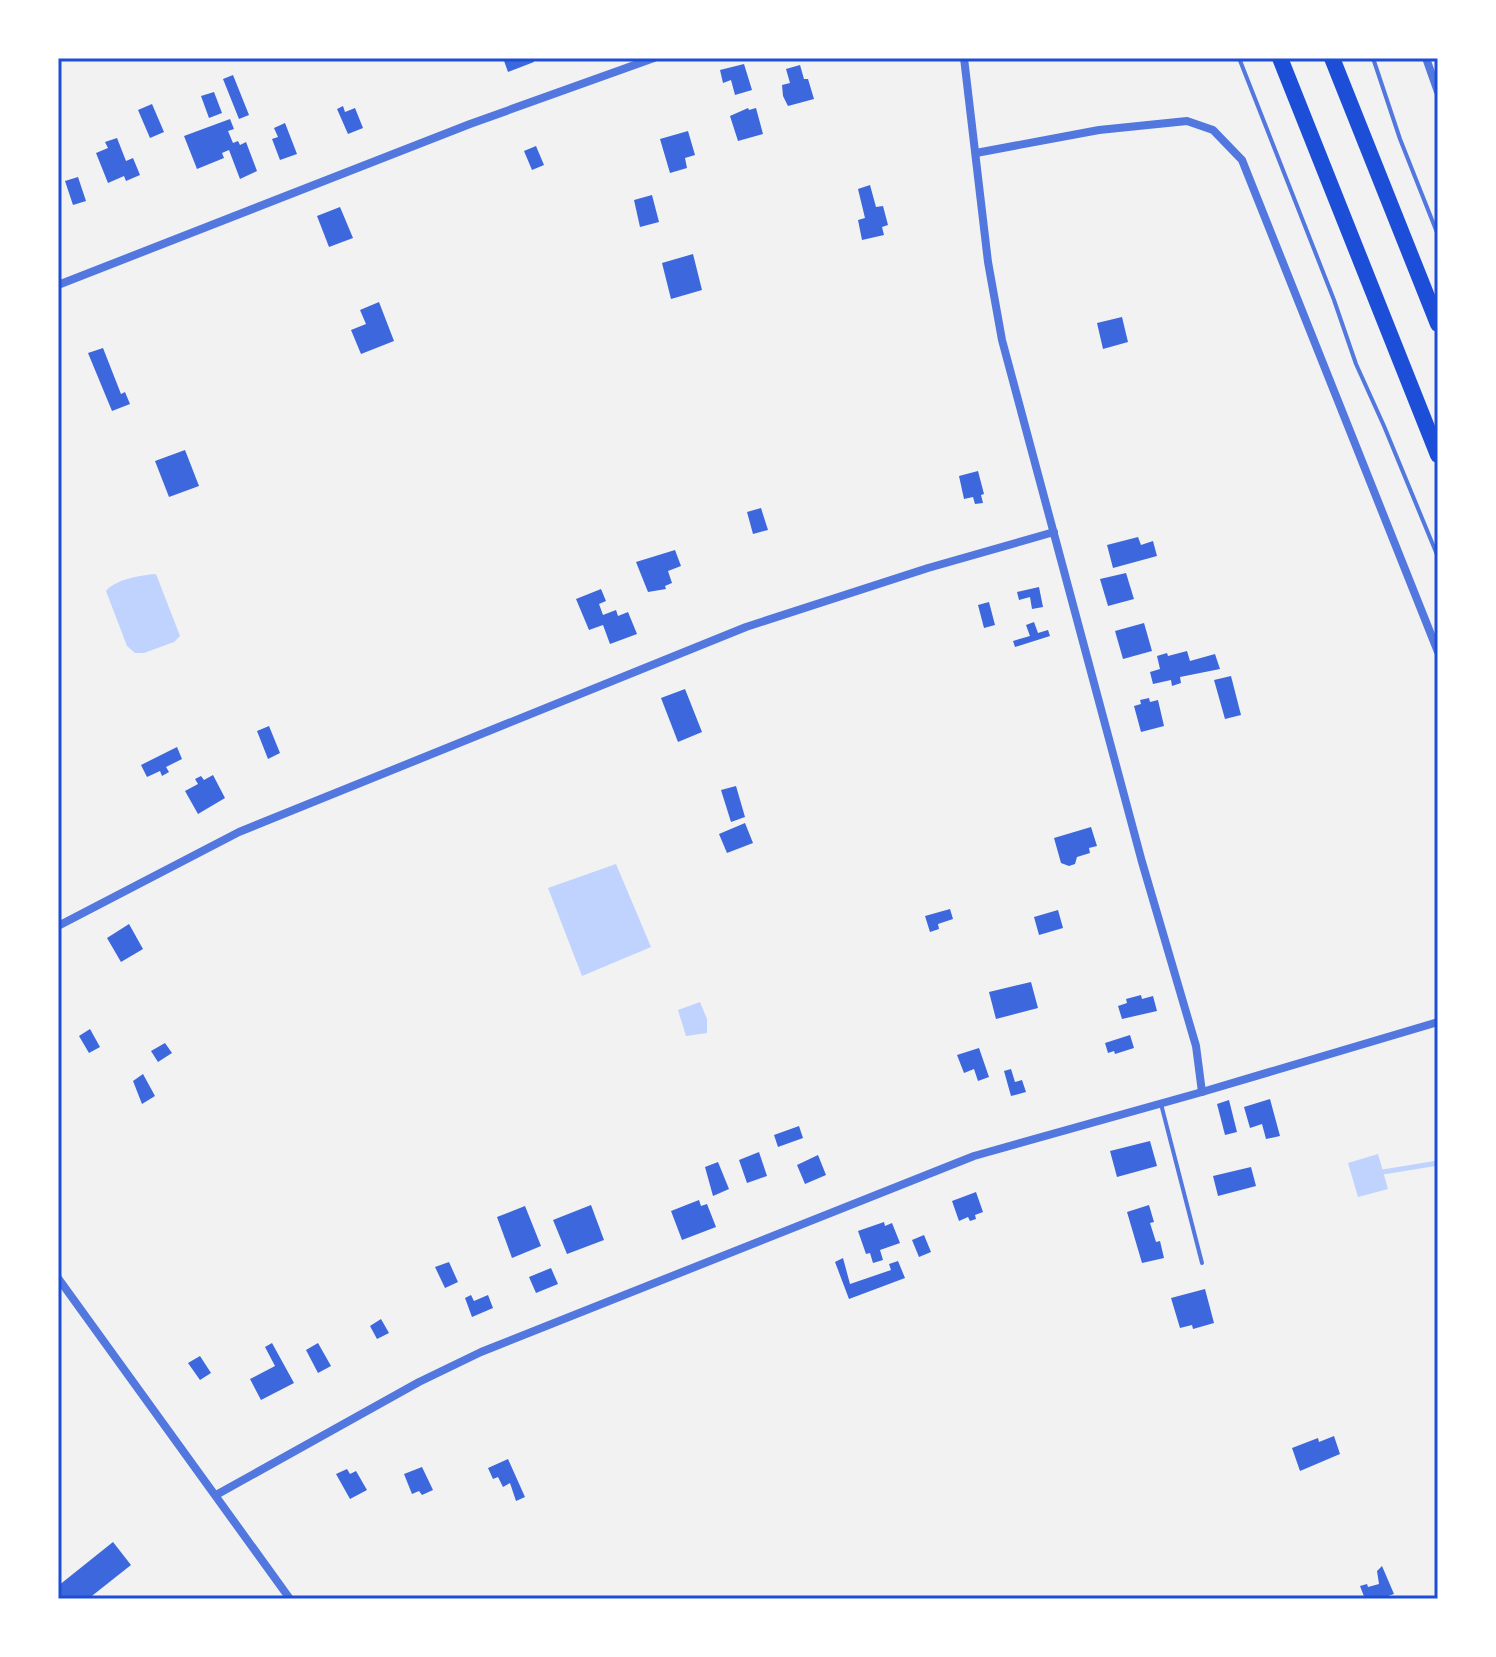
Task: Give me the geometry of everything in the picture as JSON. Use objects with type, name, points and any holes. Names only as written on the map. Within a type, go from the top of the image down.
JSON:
[{"type":"highway","points":[[1280,58],[1438,455]]},
{"type":"highway","points":[[1332,58],[1438,324]]},
{"type":"street","points":[[58,285],[470,124],[654,58]]},
{"type":"street","points":[[964,58],[988,262],[1002,340],[1142,862],[1196,1046],[1202,1092]]},
{"type":"street","points":[[1426,58],[1438,92]]},
{"type":"street","points":[[976,153],[1099,130],[1187,121],[1213,130],[1242,160],[1438,652]]},
{"type":"street","points":[[58,926],[239,832],[746,627],[928,568],[1054,532]]},
{"type":"street","points":[[216,1495],[419,1382],[481,1352],[974,1156],[1438,1022]]},
{"type":"street","points":[[58,1278],[290,1599]]},
{"type":"lane","points":[[1239,58],[1356,364],[1438,557]]},
{"type":"lane","points":[[1373,58],[1400,139],[1438,235]]},
{"type":"lane","points":[[1161,1104],[1202,1263]]},
{"type":"water","points":[[156,574],[180,636],[174,642],[144,653],[135,653],[127,646],[106,591],[122,581]]},
{"type":"water","points":[[616,864],[651,947],[582,976],[548,888]]},
{"type":"water","points":[[700,1002],[707,1019],[707,1033],[686,1036],[678,1010]]},
{"type":"water","points":[[1378,1154],[1388,1189],[1358,1197],[1348,1163]]},
{"type":"building","points":[[503,58],[532,58],[534,62],[508,72]]},
{"type":"building","points":[[744,64],[752,90],[735,95],[731,80],[723,83],[720,70]]},
{"type":"building","points":[[800,65],[814,99],[788,106],[782,85],[790,83],[786,69]]},
{"type":"building","points":[[233,75],[249,115],[239,119],[223,79]]},
{"type":"building","points":[[214,92],[222,113],[209,118],[201,96]]},
{"type":"building","points":[[152,104],[164,132],[150,138],[138,110]]},
{"type":"building","points":[[343,106],[345,112],[355,108],[363,128],[348,134],[337,109]]},
{"type":"building","points":[[756,108],[763,134],[738,141],[730,116]]},
{"type":"building","points":[[230,119],[234,129],[228,131],[233,143],[238,141],[240,145],[246,142],[257,171],[240,179],[229,150],[222,153],[224,158],[197,169],[184,136]]},
{"type":"building","points":[[285,123],[297,154],[280,160],[272,139],[278,137],[274,128]]},
{"type":"building","points":[[688,131],[695,155],[685,158],[687,168],[670,173],[660,139]]},
{"type":"building","points":[[117,138],[126,161],[133,158],[140,175],[126,181],[124,176],[108,183],[96,153],[108,148],[105,142]]},
{"type":"building","points":[[536,146],[544,165],[532,170],[524,151]]},
{"type":"building","points":[[78,177],[86,201],[73,205],[65,181]]},
{"type":"building","points":[[870,185],[876,207],[883,206],[888,225],[882,227],[884,235],[862,240],[858,220],[865,218],[858,189]]},
{"type":"building","points":[[652,195],[659,222],[640,227],[634,200]]},
{"type":"building","points":[[340,207],[353,238],[329,247],[317,216]]},
{"type":"building","points":[[693,254],[702,290],[671,299],[662,263]]},
{"type":"building","points":[[379,302],[394,341],[361,354],[351,330],[366,324],[360,310]]},
{"type":"building","points":[[1122,317],[1128,342],[1103,349],[1097,323]]},
{"type":"building","points":[[103,348],[121,394],[125,392],[130,404],[112,411],[88,353]]},
{"type":"building","points":[[185,450],[199,486],[169,497],[155,461]]},
{"type":"building","points":[[978,471],[984,494],[981,495],[983,503],[975,504],[973,497],[964,499],[959,476]]},
{"type":"building","points":[[761,508],[768,530],[753,534],[747,512]]},
{"type":"building","points":[[1138,537],[1141,545],[1153,541],[1157,556],[1113,568],[1107,545]]},
{"type":"building","points":[[675,550],[681,566],[668,571],[672,583],[665,586],[666,589],[648,592],[636,562]]},
{"type":"building","points":[[1126,573],[1134,599],[1108,606],[1100,579]]},
{"type":"building","points":[[1039,587],[1043,607],[1032,609],[1030,597],[1019,600],[1017,592]]},
{"type":"building","points":[[601,589],[606,601],[599,604],[603,615],[616,610],[618,616],[628,612],[637,634],[610,644],[603,625],[589,630],[576,599]]},
{"type":"building","points":[[989,602],[995,625],[984,628],[978,605]]},
{"type":"building","points":[[1034,622],[1038,633],[1048,630],[1050,636],[1015,647],[1013,641],[1030,636],[1026,625]]},
{"type":"building","points":[[1144,623],[1152,651],[1123,659],[1115,631]]},
{"type":"building","points":[[1187,651],[1190,661],[1215,654],[1220,669],[1180,677],[1181,683],[1172,686],[1171,680],[1153,684],[1150,672],[1160,669],[1157,656]]},
{"type":"building","points":[[1231,676],[1241,715],[1225,719],[1214,680]]},
{"type":"building","points":[[685,689],[702,732],[678,742],[661,698]]},
{"type":"building","points":[[1149,698],[1150,702],[1158,700],[1164,726],[1141,732],[1134,706],[1141,704],[1140,700]]},
{"type":"building","points":[[269,726],[280,753],[268,759],[257,731]]},
{"type":"building","points":[[177,747],[182,759],[166,767],[169,772],[162,776],[160,771],[147,777],[141,765]]},
{"type":"building","points":[[213,775],[225,798],[198,814],[185,791],[198,784],[195,779],[201,776],[204,780]]},
{"type":"building","points":[[736,786],[745,817],[731,822],[721,790]]},
{"type":"building","points":[[745,823],[753,843],[727,853],[719,834]]},
{"type":"building","points":[[1091,827],[1097,846],[1089,848],[1090,853],[1077,857],[1075,864],[1069,866],[1061,863],[1054,838]]},
{"type":"building","points":[[950,909],[953,919],[938,924],[939,929],[930,932],[925,916]]},
{"type":"building","points":[[1058,910],[1063,928],[1039,935],[1034,917]]},
{"type":"building","points":[[129,924],[143,949],[121,962],[107,938]]},
{"type":"building","points":[[1031,982],[1038,1008],[996,1019],[989,992]]},
{"type":"building","points":[[1141,995],[1142,999],[1153,996],[1157,1011],[1122,1019],[1118,1006],[1127,1003],[1126,999]]},
{"type":"building","points":[[90,1029],[100,1047],[89,1053],[79,1036]]},
{"type":"building","points":[[1130,1035],[1134,1048],[1108,1053],[1105,1043]]},
{"type":"building","points":[[165,1043],[172,1053],[158,1062],[151,1051]]},
{"type":"building","points":[[979,1048],[989,1077],[978,1081],[974,1069],[964,1073],[957,1055]]},
{"type":"building","points":[[1011,1069],[1015,1082],[1022,1080],[1026,1092],[1011,1096],[1004,1071]]},
{"type":"building","points":[[143,1074],[155,1096],[142,1104],[133,1081]]},
{"type":"building","points":[[1270,1099],[1280,1136],[1266,1139],[1262,1124],[1250,1128],[1244,1107]]},
{"type":"building","points":[[1229,1100],[1237,1132],[1225,1135],[1217,1104]]},
{"type":"building","points":[[799,1126],[803,1138],[778,1147],[774,1135]]},
{"type":"building","points":[[1150,1141],[1157,1166],[1117,1177],[1110,1151]]},
{"type":"building","points":[[759,1152],[767,1176],[747,1183],[739,1160]]},
{"type":"building","points":[[818,1155],[826,1175],[805,1184],[797,1165]]},
{"type":"building","points":[[718,1162],[729,1189],[713,1196],[705,1167]]},
{"type":"building","points":[[1251,1167],[1256,1186],[1218,1196],[1213,1176]]},
{"type":"building","points":[[976,1192],[983,1212],[975,1215],[976,1219],[970,1221],[968,1217],[959,1221],[952,1201]]},
{"type":"building","points":[[699,1200],[701,1206],[707,1204],[716,1227],[682,1240],[671,1211]]},
{"type":"building","points":[[591,1205],[604,1240],[567,1254],[553,1220]]},
{"type":"building","points":[[1149,1205],[1154,1222],[1150,1223],[1156,1242],[1160,1241],[1164,1258],[1142,1263],[1127,1212]]},
{"type":"building","points":[[525,1206],[541,1246],[512,1258],[497,1217]]},
{"type":"building","points":[[884,1222],[885,1226],[892,1223],[900,1243],[880,1250],[883,1260],[873,1263],[870,1253],[866,1254],[858,1231]]},
{"type":"building","points":[[924,1235],[931,1252],[919,1257],[912,1240]]},
{"type":"building","points":[[843,1258],[850,1284],[891,1270],[889,1264],[898,1261],[905,1278],[849,1299],[835,1262]]},
{"type":"building","points":[[449,1262],[458,1282],[445,1288],[435,1267]]},
{"type":"building","points":[[551,1268],[558,1284],[536,1293],[529,1277]]},
{"type":"building","points":[[1205,1289],[1214,1323],[1193,1329],[1192,1325],[1180,1328],[1171,1298]]},
{"type":"building","points":[[471,1295],[474,1301],[488,1295],[493,1308],[472,1317],[465,1298]]},
{"type":"building","points":[[381,1319],[389,1333],[377,1339],[370,1326]]},
{"type":"building","points":[[272,1343],[294,1383],[261,1400],[250,1379],[275,1366],[265,1347]]},
{"type":"building","points":[[318,1343],[331,1366],[318,1373],[306,1350]]},
{"type":"building","points":[[200,1356],[211,1373],[200,1380],[188,1363]]},
{"type":"building","points":[[1334,1436],[1340,1454],[1300,1471],[1292,1448],[1318,1438],[1319,1442]]},
{"type":"building","points":[[508,1459],[525,1497],[516,1501],[510,1483],[503,1487],[498,1477],[493,1479],[488,1468]]},
{"type":"building","points":[[422,1467],[433,1490],[422,1495],[419,1491],[412,1494],[404,1474]]},
{"type":"building","points":[[347,1469],[350,1474],[356,1471],[367,1490],[350,1499],[336,1474]]},
{"type":"building","points":[[113,1542],[131,1565],[88,1599],[58,1599],[58,1586]]},
{"type":"building","points":[[1382,1566],[1394,1594],[1365,1599],[1360,1586],[1379,1584],[1377,1571]]},
{"type":"waterway","points":[[1383,1172],[1438,1163]]}]
